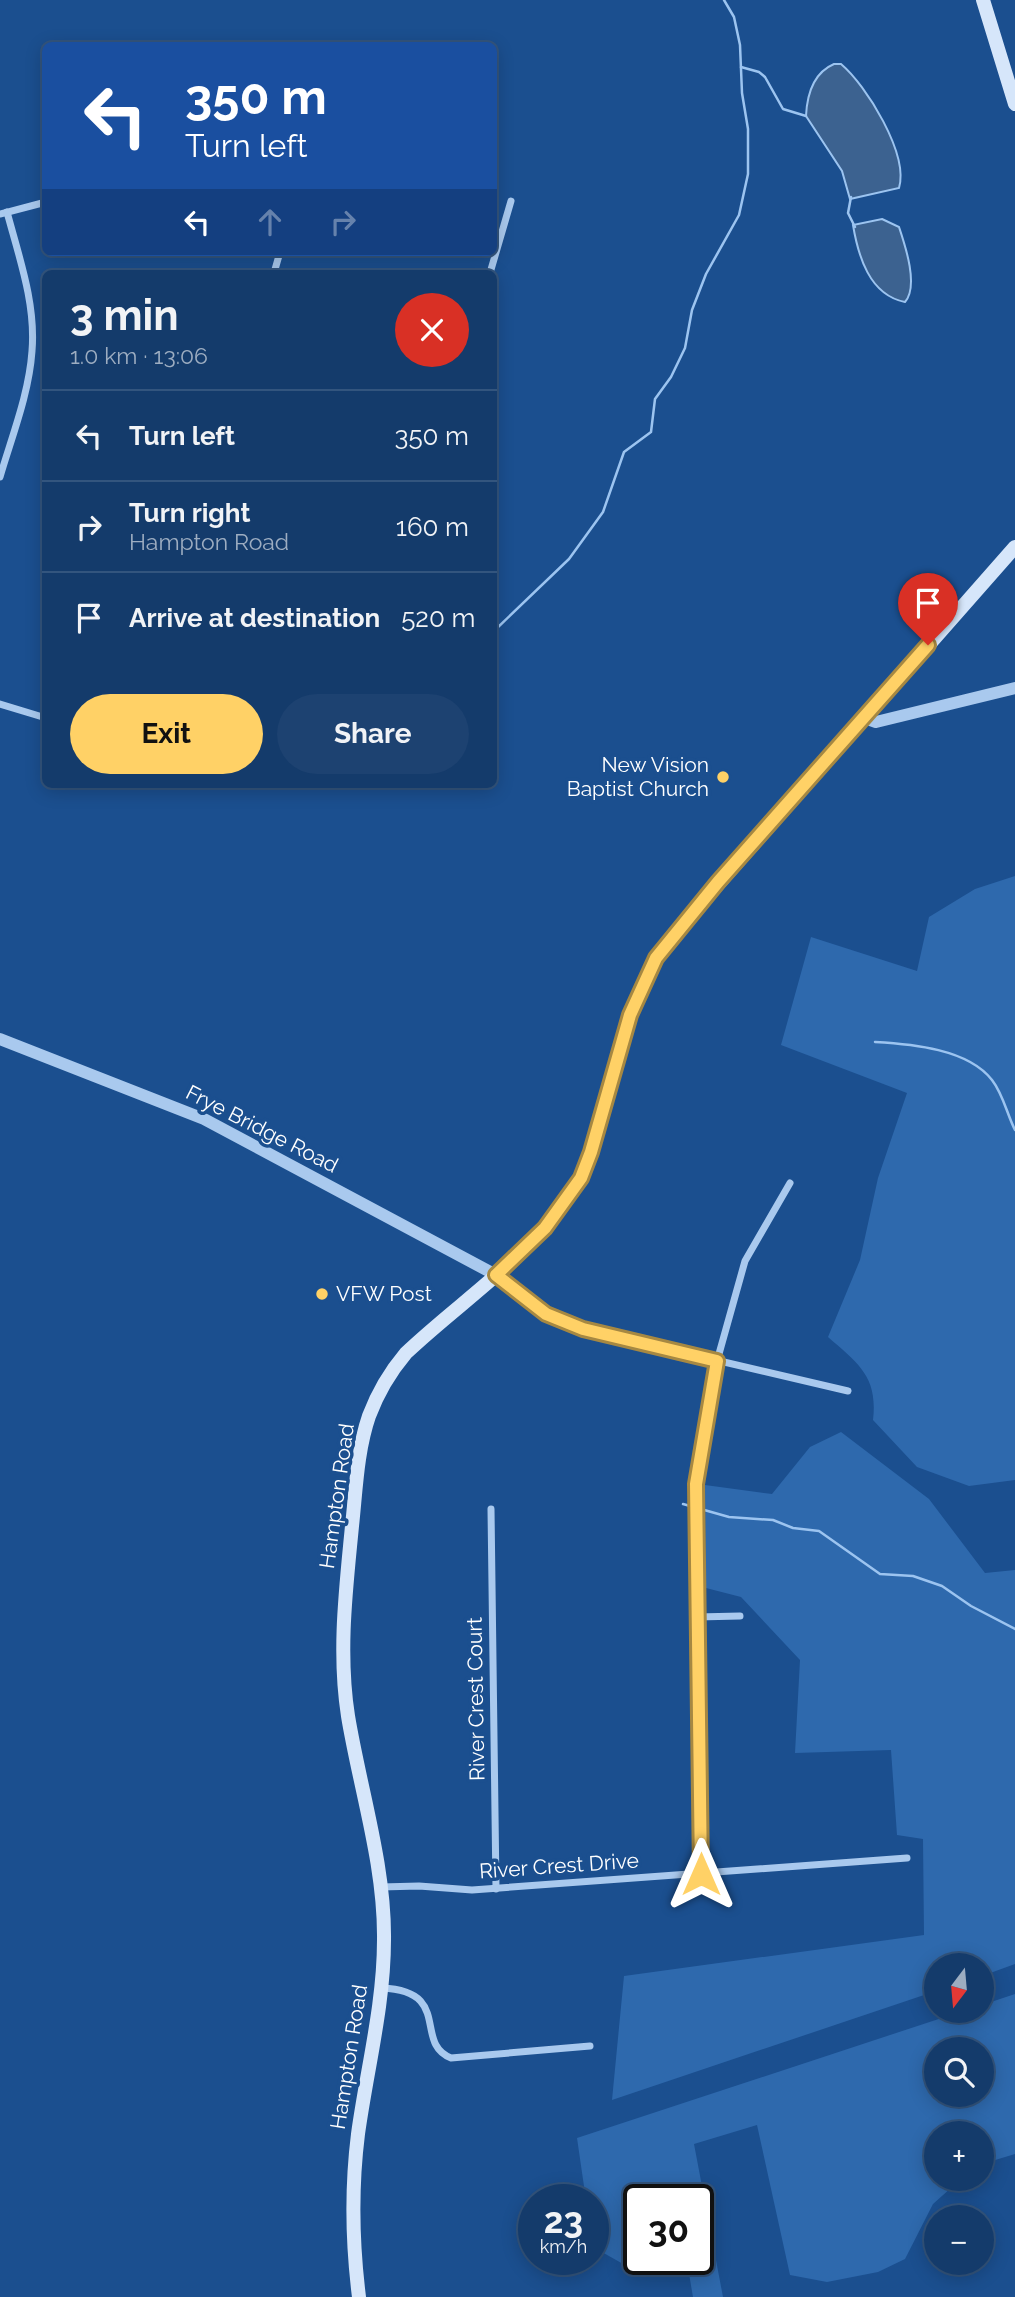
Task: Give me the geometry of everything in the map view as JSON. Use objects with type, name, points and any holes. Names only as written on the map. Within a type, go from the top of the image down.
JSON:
[{"type":"main road","points":[[983,0],[1015,104]]},
{"type":"main road","name":"Hampton Road","points":[[359,2297],[353,2265],[352,2207],[358,2134],[382,1988],[384,1936],[380,1887],[348,1713],[343,1659],[345,1598],[361,1449],[374,1404],[393,1370],[427,1333],[496,1275],[545,1228],[581,1178],[630,1015],[656,958],[699,904],[862,717],[1015,547]]},
{"type":"street","points":[[497,249],[511,201]]},
{"type":"street","points":[[0,477],[24,396],[33,349],[29,298],[4,213],[42,203]]},
{"type":"street","points":[[862,717],[876,722],[1015,688]]},
{"type":"street","points":[[0,704],[42,717]]},
{"type":"street","name":"Frye Bridge Road","points":[[0,1039],[204,1119],[496,1275]]},
{"type":"street","points":[[701,1874],[696,1484],[717,1361],[745,1261],[790,1183]]},
{"type":"street","points":[[496,1275],[546,1314],[583,1329],[848,1391]]},
{"type":"street","name":"River Crest Court","points":[[491,1509],[496,1889]]},
{"type":"street","points":[[697,1617],[740,1616]]},
{"type":"street","name":"River Crest Drive","points":[[380,1887],[496,1889],[907,1858]]},
{"type":"street","points":[[382,1988],[405,1989],[418,1998],[428,2014],[439,2049],[451,2058],[590,2046]]},
{"type":"shaded area","points":[[834,64],[841,64],[851,74],[883,121],[898,157],[899,188],[850,199],[842,171],[806,116],[812,86],[821,73]]},
{"type":"shaded area","points":[[882,219],[899,227],[904,244],[911,276],[909,295],[905,302],[882,291],[874,282],[858,249],[853,225]]},
{"type":"shaded area","points":[[1015,876],[1015,1480],[969,1486],[917,1467],[873,1420],[872,1393],[864,1372],[828,1337],[860,1260],[878,1178],[907,1093],[781,1045],[811,937],[917,971],[929,917],[975,889]]},
{"type":"shaded area","points":[[841,1432],[929,1499],[985,1573],[1015,1570],[1015,1964],[994,1972],[994,1953],[924,1953],[924,1995],[612,2100],[624,1976],[924,1935],[923,1839],[897,1835],[891,1750],[795,1753],[800,1660],[741,1597],[706,1588],[705,1485],[772,1494],[810,1447]]},
{"type":"shaded area","points":[[1015,1994],[1015,2154],[994,2160],[994,2121],[924,2121],[924,2191],[948,2191],[932,2205],[924,2205],[924,2222],[905,2259],[878,2272],[827,2282],[790,2275],[757,2125],[694,2144],[702,2184],[623,2184],[623,2264],[609,2256],[609,2184],[584,2184],[577,2138],[927,2023],[994,2023],[994,2001]]},
{"type":"shaded area","points":[[714,2250],[723,2297],[693,2297],[689,2275],[714,2275]]},
{"type":"waterway","points":[[497,628],[569,559],[603,512],[624,452],[651,432],[655,399],[671,377],[685,348],[692,310],[706,274],[739,215],[748,174],[748,129],[742,93],[740,45],[734,17],[724,0]]},
{"type":"waterway","points":[[741,67],[759,72],[765,77],[783,109],[806,116]]},
{"type":"waterway","points":[[851,197],[848,213],[855,227]]},
{"type":"waterway","points":[[875,1042],[938,1050],[969,1061],[992,1080],[1015,1130]]},
{"type":"waterway","points":[[683,1504],[729,1517],[773,1520],[793,1528],[819,1531],[880,1574],[913,1576],[942,1586],[971,1606],[1015,1629]]},
{"type":"place","name":"New Vision Baptist Church","points":[[723,777]]},
{"type":"place","name":"VFW Post","points":[[322,1294]]},
{"type":"route","points":[[701,1874],[696,1484],[717,1361],[583,1329],[546,1314],[496,1275],[545,1228],[581,1178],[630,1015],[656,958],[718,882],[928,645]]}]
